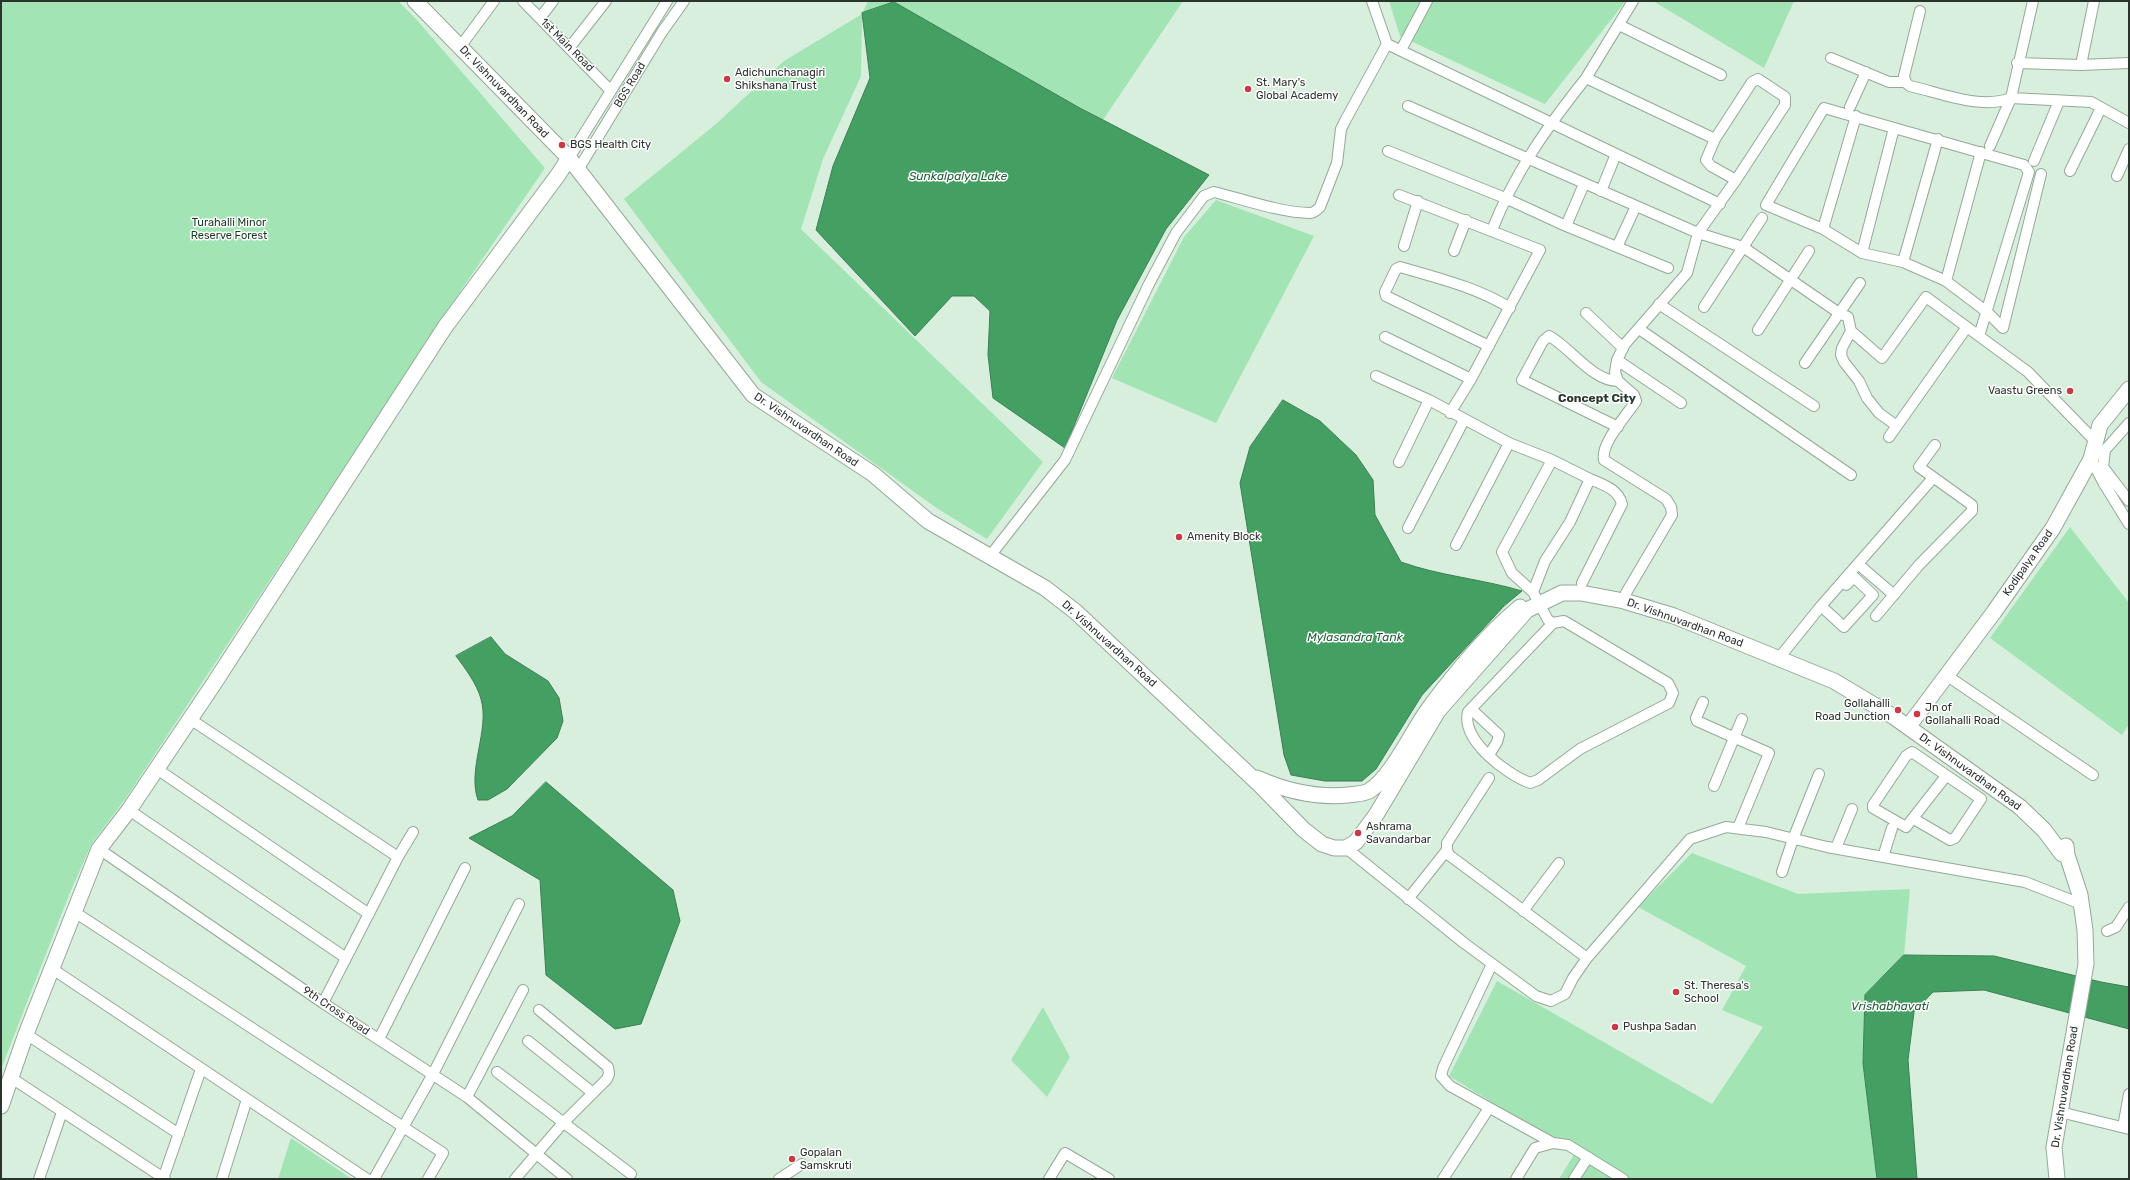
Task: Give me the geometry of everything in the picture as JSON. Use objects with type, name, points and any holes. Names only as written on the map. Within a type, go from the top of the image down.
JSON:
[{"type":"main road","name":"Dr. Vishnuvardhan Road","points":[[415,1],[569,158],[753,395],[873,474],[928,521],[1045,588],[1076,612],[1246,772],[1310,835],[1322,844],[1334,848],[1346,848],[1356,842],[1376,815],[1438,712],[1528,610],[1536,597],[1580,592],[1617,599],[1674,616],[1781,654]]},
{"type":"main road","points":[[1,1106],[10,1077],[51,968],[99,849],[129,810],[157,769],[445,327],[558,176],[569,158]]},
{"type":"main road","points":[[558,176],[578,170]]},
{"type":"main road","name":"Kodipalya Road","points":[[1909,725],[1994,612],[2053,528],[2091,459],[2100,425],[2129,389]]},
{"type":"main road","name":"Dr. Vishnuvardhan Road","points":[[1246,772],[1284,788],[1311,794],[1339,796],[1368,792],[1386,775],[1427,711],[1447,685],[1500,623],[1536,597],[1564,584],[1582,583],[1626,593],[1678,609],[1781,654],[1834,681],[1909,725],[2015,793],[2049,821],[2067,848],[2067,855],[2081,904],[2085,930],[2086,964],[2054,1147],[2057,1179]]},
{"type":"main road","name":"Dr. Vishnuvardhan Road","points":[[1909,725],[2020,807],[2044,830],[2062,854],[2067,855]]},
{"type":"street","points":[[460,47],[494,1]]},
{"type":"street","name":"1st Main Road","points":[[523,1],[610,90]]},
{"type":"street","points":[[540,18],[553,1]]},
{"type":"street","points":[[570,48],[606,1]]},
{"type":"street","name":"BGS Road","points":[[569,158],[610,90],[667,1]]},
{"type":"street","name":"BGS Road","points":[[578,170],[662,32],[684,1]]},
{"type":"street","points":[[1372,1],[1387,44],[1720,204]]},
{"type":"street","points":[[1401,50],[1428,1]]},
{"type":"street","points":[[1492,230],[1505,198],[1527,159],[1551,122],[1586,78],[1633,1]]},
{"type":"street","points":[[1990,146],[2011,98],[2017,63],[2033,1]]},
{"type":"street","points":[[2081,65],[2094,1]]},
{"type":"street","points":[[1905,82],[1904,76],[1920,11]]},
{"type":"street","points":[[1619,25],[1721,76]]},
{"type":"street","points":[[990,556],[1072,449],[1149,284],[1176,233],[1204,196],[1214,192],[1285,209],[1311,213],[1316,211],[1320,207],[1337,163],[1341,130],[1387,44]]},
{"type":"street","points":[[1830,58],[1889,82],[1905,82],[1910,86],[1984,103],[1997,103],[2011,98],[2091,102],[2129,123]]},
{"type":"street","points":[[2017,63],[2081,65],[2129,63]]},
{"type":"street","points":[[1823,229],[1853,112],[1866,72]]},
{"type":"street","points":[[1586,78],[1715,139]]},
{"type":"street","points":[[1626,593],[1672,515],[1672,507],[1666,499],[1604,460],[1602,453],[1607,443],[1636,401],[1634,395],[1618,381],[1615,372],[1617,360],[1623,348],[1687,272],[1698,233],[1720,204],[1736,180],[1784,105],[1786,97],[1758,79],[1752,82],[1715,139],[1706,160],[1711,166],[1736,180]]},
{"type":"street","points":[[2034,161],[2059,101]]},
{"type":"street","points":[[1408,106],[1698,233],[1743,247],[1789,280],[1839,313],[1848,317],[1851,331],[1882,358],[1926,297],[2028,372],[2096,442]]},
{"type":"street","points":[[1980,336],[1987,312],[2029,172],[2024,164],[1894,128],[1853,112],[1824,108],[1766,205],[1823,229],[1862,253],[1903,262],[1946,281],[1987,312],[2003,328],[2041,174]]},
{"type":"street","points":[[2070,171],[2101,108]]},
{"type":"street","points":[[1862,253],[1894,128]]},
{"type":"street","points":[[1903,262],[1938,139]]},
{"type":"street","points":[[2117,176],[2129,149]]},
{"type":"street","points":[[1388,151],[1505,198],[1566,226],[1668,268]]},
{"type":"street","points":[[1946,281],[1981,152]]},
{"type":"street","points":[[1601,191],[1616,154]]},
{"type":"street","points":[[1566,226],[1584,184]]},
{"type":"street","points":[[1398,195],[1418,201],[1540,250],[1471,379],[1450,413]]},
{"type":"street","points":[[1404,246],[1418,201]]},
{"type":"street","points":[[1617,247],[1636,206]]},
{"type":"street","points":[[1704,307],[1762,218]]},
{"type":"street","points":[[1454,251],[1466,220]]},
{"type":"street","points":[[1758,330],[1809,251]]},
{"type":"street","points":[[1489,346],[1386,296],[1385,292],[1396,269],[1400,267],[1493,297],[1510,308]]},
{"type":"street","points":[[1805,363],[1860,283]]},
{"type":"street","points":[[1659,304],[1814,406]]},
{"type":"street","points":[[1586,313],[1623,348]]},
{"type":"street","points":[[1889,438],[1967,327]]},
{"type":"street","points":[[1639,329],[1851,475]]},
{"type":"street","points":[[1851,331],[1842,348],[1841,355],[1844,362],[1859,381],[1867,398],[1879,413],[1897,426]]},
{"type":"street","points":[[1618,381],[1611,381],[1604,378],[1578,360],[1566,348],[1549,336],[1543,341],[1522,380],[1618,427]]},
{"type":"street","points":[[1385,337],[1471,379]]},
{"type":"street","points":[[1617,360],[1681,402]]},
{"type":"street","points":[[1376,376],[1430,400],[1450,413],[1509,443],[1552,460],[1610,488],[1620,495],[1622,504],[1582,583]]},
{"type":"street","points":[[1399,462],[1430,400]]},
{"type":"street","points":[[1408,528],[1464,420]]},
{"type":"street","points":[[2129,423],[2105,450],[2103,467],[2129,500]]},
{"type":"street","points":[[1456,545],[1509,443]]},
{"type":"street","points":[[1876,616],[1919,565],[1972,511],[1972,505],[1919,467],[1935,445]]},
{"type":"street","points":[[2091,459],[2103,482],[2129,524]]},
{"type":"street","points":[[1552,460],[1502,552],[1512,574],[1536,597],[1548,620],[1553,622],[1564,621],[1668,682],[1673,693],[1669,703],[1580,750],[1538,780],[1530,783],[1519,779],[1498,764],[1478,744],[1468,728],[1466,720],[1471,709],[1553,622]]},
{"type":"street","points":[[1781,654],[1933,478]]},
{"type":"street","points":[[1536,597],[1545,562],[1570,522],[1590,479]]},
{"type":"street","points":[[1858,564],[1894,595]]},
{"type":"street","points":[[1854,577],[1873,595],[1844,627],[1822,608],[1854,577]]},
{"type":"street","points":[[1946,676],[2093,775]]},
{"type":"street","points":[[1703,702],[1696,718],[1697,721],[1769,753],[1738,828]]},
{"type":"street","points":[[1471,709],[1499,735],[1497,742],[1489,755]]},
{"type":"street","points":[[190,719],[398,857]]},
{"type":"street","points":[[1714,786],[1742,719]]},
{"type":"street","points":[[1914,818],[1950,840],[1955,838],[1981,799],[1946,776],[1912,752],[1908,753],[1873,805],[1873,808],[1902,826],[1906,827],[1910,825],[1914,818],[1946,776],[1956,760]]},
{"type":"street","points":[[157,769],[369,914]]},
{"type":"street","points":[[1782,872],[1793,838],[1819,774]]},
{"type":"street","points":[[1408,898],[1447,850],[1448,843],[1489,778]]},
{"type":"street","points":[[1836,848],[1852,809]]},
{"type":"street","points":[[129,810],[346,958]]},
{"type":"street","points":[[1346,848],[1492,964],[1536,996],[1551,1001],[1565,994],[1573,978],[1587,958],[1690,839],[1726,827],[1766,832],[1836,848],[2025,882],[2081,904]]},
{"type":"street","points":[[1883,857],[1892,828]]},
{"type":"street","points":[[323,1003],[398,857],[413,832]]},
{"type":"street","name":"9th Cross Road","points":[[99,849],[323,1003],[467,1097],[567,1179]]},
{"type":"street","points":[[1447,850],[1454,860],[1587,958]]},
{"type":"street","points":[[1523,911],[1559,863]]},
{"type":"street","points":[[379,1039],[465,868]]},
{"type":"street","points":[[374,1179],[401,1128],[433,1074],[519,904]]},
{"type":"street","points":[[2107,931],[2116,927],[2129,908]]},
{"type":"street","points":[[73,911],[401,1128],[443,1153],[428,1179]]},
{"type":"street","points":[[1492,964],[1443,1068],[1441,1076],[1450,1086],[1553,1143],[1568,1145],[1623,1179]]},
{"type":"street","points":[[51,968],[367,1179]]},
{"type":"street","points":[[467,1097],[523,990]]},
{"type":"street","points":[[515,1179],[563,1123],[607,1079],[609,1074],[608,1067],[539,1010]]},
{"type":"street","points":[[26,1034],[179,1134]]},
{"type":"street","points":[[528,1041],[593,1093]]},
{"type":"street","points":[[10,1077],[164,1179],[202,1069]]},
{"type":"street","points":[[497,1072],[630,1174]]},
{"type":"street","points":[[2060,1112],[2126,1128],[2129,1094]]},
{"type":"street","points":[[222,1179],[247,1099]]},
{"type":"street","points":[[1443,1179],[1489,1108]]},
{"type":"street","points":[[39,1179],[62,1112]]},
{"type":"street","points":[[1516,1179],[1535,1148],[1553,1143]]},
{"type":"street","points":[[1049,1179],[1065,1154],[1108,1179]]},
{"type":"street","points":[[1574,1179],[1588,1157]]},
{"type":"street","points":[[779,1179],[802,1164]]},
{"type":"green space","name":"Turahalli Minor Reserve Forest","points":[[1,1],[398,1],[416,19],[545,168],[466,283],[126,798],[92,843],[69,895],[1,1069]]},
{"type":"green space","points":[[868,1],[1183,1],[1103,120],[894,2],[862,14]]},
{"type":"green space","points":[[1389,1],[1625,2],[1545,104],[1400,36]]},
{"type":"green space","points":[[1653,1],[1794,1],[1764,68]]},
{"type":"green space","points":[[862,14],[861,76],[823,159],[801,229],[1043,462],[987,539],[938,509],[761,382],[624,199],[716,124],[784,61]]},
{"type":"green space","points":[[1216,200],[1314,236],[1216,423],[1112,378],[1184,237]]},
{"type":"green space","points":[[2070,527],[2129,603],[2129,724],[2122,735],[1990,638]]},
{"type":"green space","points":[[1692,853],[1798,894],[1910,889],[1904,955],[1865,996],[1863,1063],[1877,1179],[1559,1179],[1575,1153],[1449,1076],[1497,981],[1712,1104],[1763,1027],[1722,1010],[1746,966],[1638,907]]},
{"type":"green space","points":[[1043,1007],[1070,1057],[1047,1097],[1011,1060]]},
{"type":"green space","points":[[291,1138],[352,1179],[278,1179]]},
{"type":"water","name":"Sunkalpalya Lake","points":[[894,2],[1080,108],[1209,175],[1166,229],[1117,320],[1065,448],[993,398],[988,355],[990,311],[974,296],[952,296],[915,336],[816,230],[833,166],[870,78],[862,13]]},
{"type":"water","name":"Mylasandra Tank","points":[[1283,400],[1320,421],[1356,455],[1373,480],[1375,515],[1401,562],[1431,571],[1492,583],[1522,591],[1504,606],[1422,695],[1376,769],[1362,781],[1325,781],[1291,775],[1284,755],[1240,483],[1250,447]]},
{"type":"water","points":[[491,637],[505,654],[548,681],[559,698],[563,721],[557,738],[507,789],[488,800],[478,800],[475,788],[475,776],[483,724],[483,711],[477,688],[456,656]]},
{"type":"water","points":[[546,782],[673,890],[680,921],[641,1024],[615,1029],[546,975],[540,880],[469,838],[512,816]]},
{"type":"water","name":"Vrishabhavati","points":[[1904,955],[1994,956],[2101,982],[2129,987],[2129,1029],[1984,990],[1933,992],[1914,1012],[1908,1060],[1917,1179],[1877,1179],[1863,1063],[1865,995]]},
{"type":"place","name":"Adichunchanagiri Shikshana Trust","points":[[727,79]]},
{"type":"place","name":"St. Mary's Global Academy","points":[[1248,89]]},
{"type":"place","name":"BGS Health City","points":[[562,145]]},
{"type":"place","name":"Vaastu Greens","points":[[2070,391]]},
{"type":"place","name":"Amenity Block","points":[[1179,537]]},
{"type":"place","name":"Gollahalli Road Junction","points":[[1898,710]]},
{"type":"place","name":"Jn of Gollahalli Road","points":[[1917,714]]},
{"type":"place","name":"Ashrama Savandarbar","points":[[1358,833]]},
{"type":"place","name":"St. Theresa's School","points":[[1676,992]]},
{"type":"place","name":"Pushpa Sadan","points":[[1615,1027]]},
{"type":"place","name":"Gopalan Samskruti","points":[[792,1159]]},
{"type":"district","name":"Concept City","points":[[1597,399]]}]
